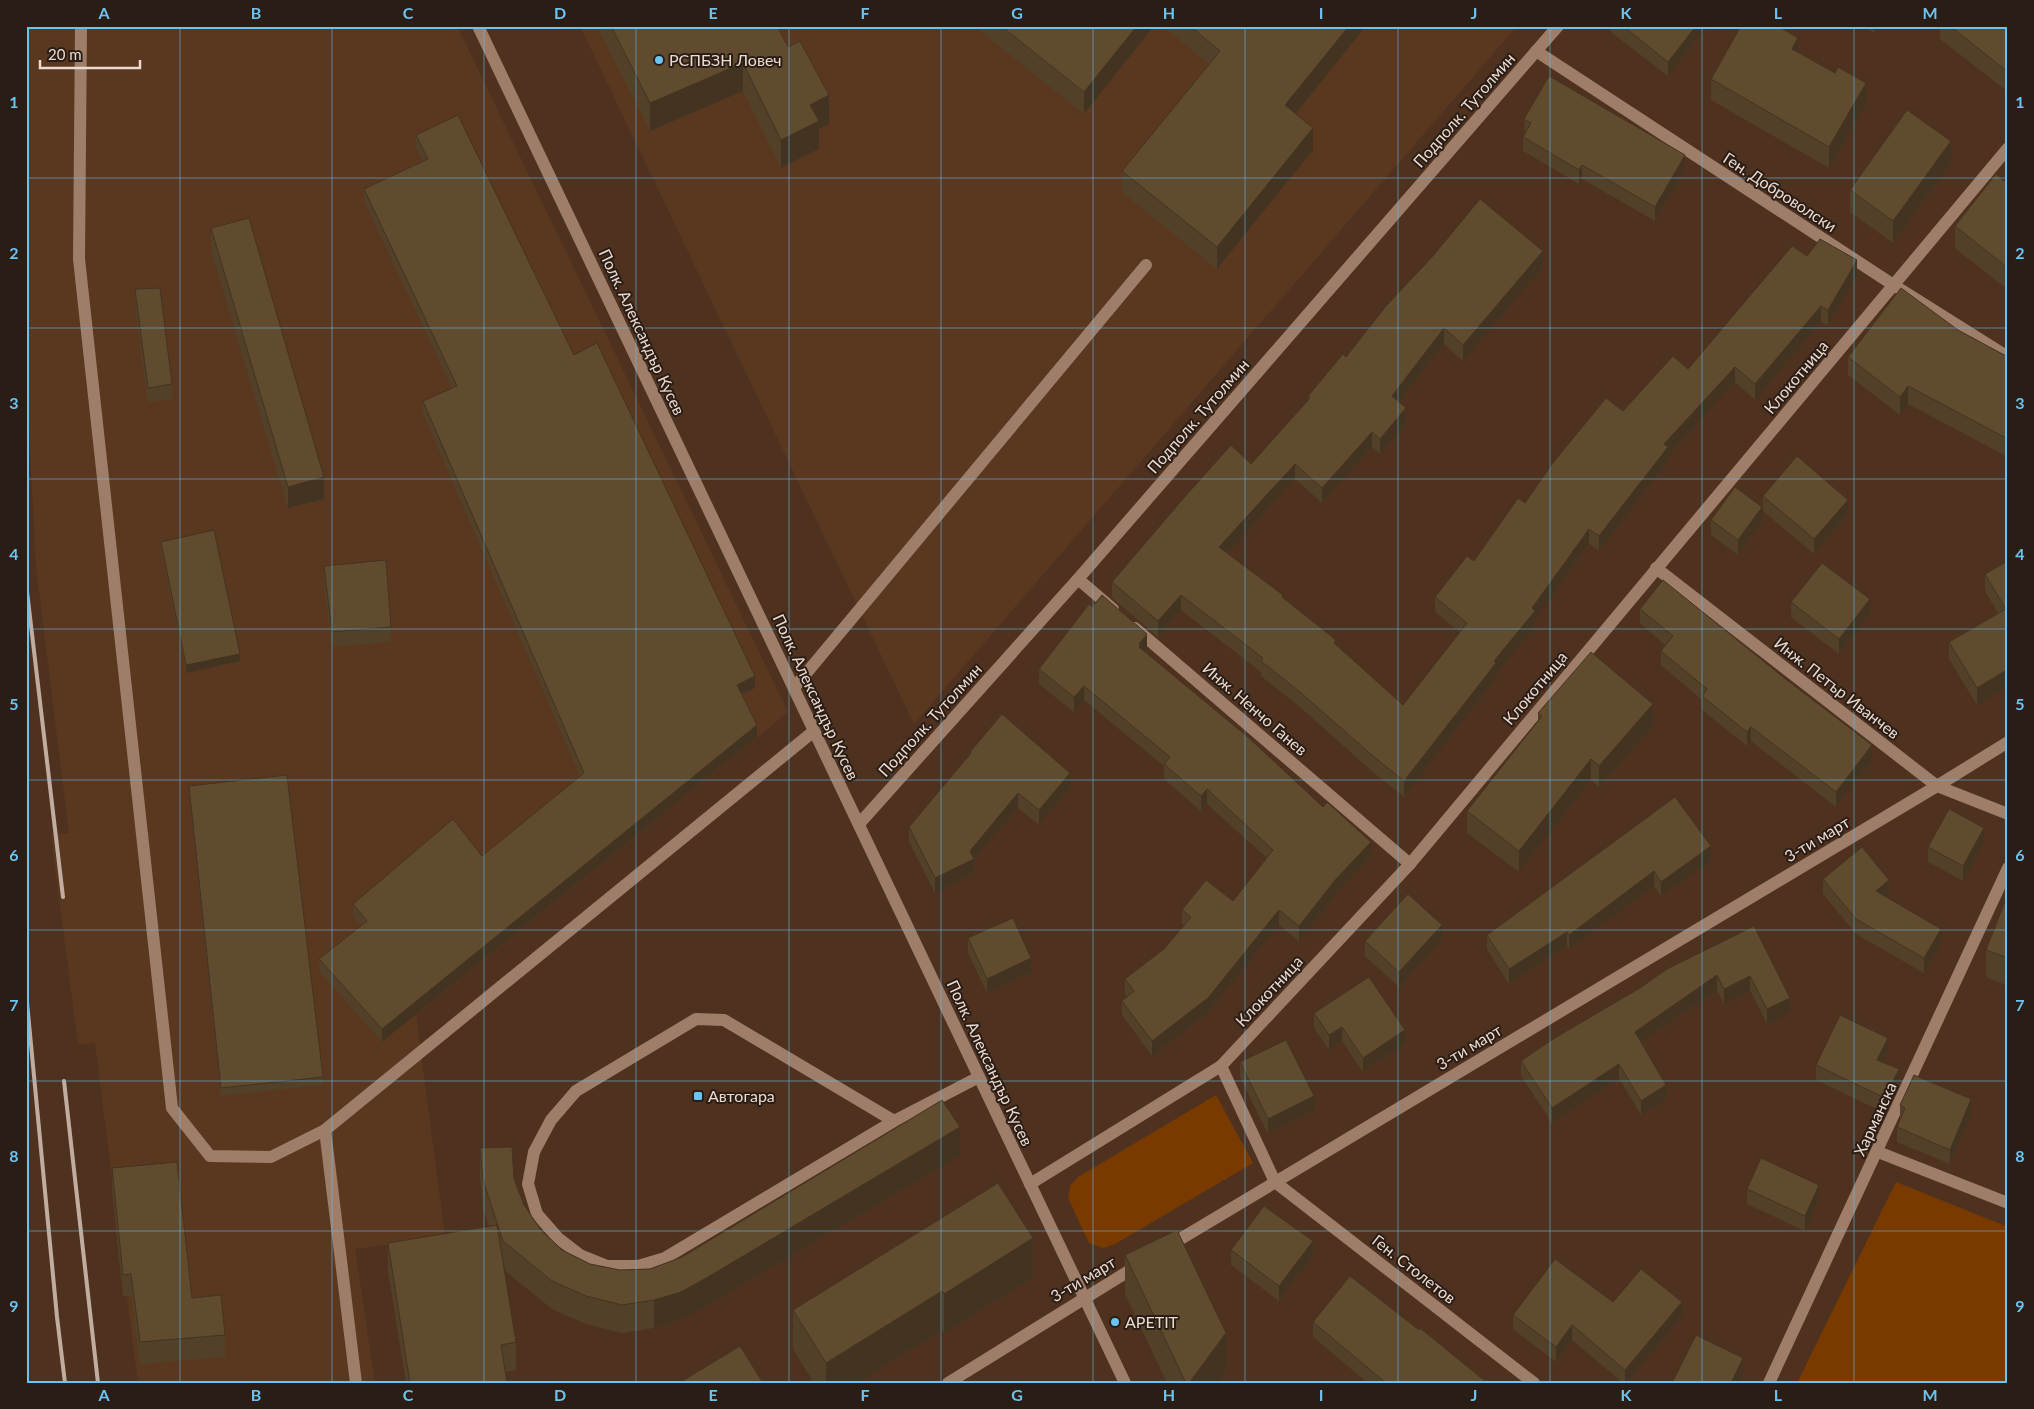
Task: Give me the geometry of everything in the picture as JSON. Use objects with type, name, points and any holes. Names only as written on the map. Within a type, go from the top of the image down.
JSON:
[{"type":"street","points":[[82,26],[79,259],[172,1108],[210,1156],[271,1157],[325,1130],[814,731]]},
{"type":"street","name":"Полк. Александър Кусев","points":[[478,26],[1125,1383]]},
{"type":"street","name":"Подполк. Тутолмин","points":[[859,824],[1078,579],[1558,26]]},
{"type":"street","name":"Ген. Доброволски","points":[[1536,51],[1894,286],[2008,357]]},
{"type":"street","name":"Клокотница","points":[[1030,1184],[1221,1066],[1410,864],[2008,148]]},
{"type":"street","points":[[794,688],[1146,265]]},
{"type":"street","name":"Инж. Петър Иванчев","points":[[1656,568],[1937,786],[2008,814]]},
{"type":"street","name":"Инж. Ненчо Ганев","points":[[1078,579],[1410,864]]},
{"type":"street","name":"3-ти март","points":[[948,1383],[1084,1297],[2008,742]]},
{"type":"street","name":"Харманска","points":[[1769,1383],[1878,1152],[2008,868]]},
{"type":"street","points":[[894,1122],[724,1020],[696,1019],[576,1091],[551,1120],[534,1152],[528,1184],[537,1214],[558,1238],[580,1255],[607,1266],[638,1266],[665,1258],[894,1122],[979,1077]]},
{"type":"street","points":[[1221,1066],[1275,1182]]},
{"type":"street","points":[[325,1130],[356,1383]]},
{"type":"street","points":[[1878,1152],[2008,1203]]},
{"type":"street","name":"Ген. Столетов","points":[[1275,1182],[1534,1383]]},
{"type":"shaded area","points":[[27,26],[457,26],[788,712],[416,1015],[445,1237],[355,1249],[375,1383],[138,1383],[95,1043],[78,1044],[51,835],[69,833],[36,566],[26,368]]},
{"type":"shaded area","points":[[580,26],[1517,26],[914,724]]},
{"type":"shaded area","points":[[1216,1095],[1253,1163],[1115,1244],[1103,1248],[1089,1243],[1068,1198],[1070,1186],[1078,1177]]},
{"type":"shaded area","points":[[1896,1182],[2008,1227],[2008,1383],[1797,1383]]},
{"type":"building","points":[[611,26],[777,26],[788,47],[800,41],[829,95],[810,105],[819,121],[781,140],[743,63],[650,103]]},
{"type":"building","points":[[1001,26],[1137,26],[1084,92]]},
{"type":"building","points":[[1190,26],[1349,26],[1285,105],[1313,128],[1217,247],[1122,171],[1220,51]]},
{"type":"building","points":[[1623,26],[1696,26],[1668,62]]},
{"type":"building","points":[[1741,26],[1778,26],[1798,38],[1792,49],[1835,73],[1838,67],[1866,83],[1829,147],[1711,79]]},
{"type":"building","points":[[1950,26],[2008,26],[2008,72]]},
{"type":"building","points":[[1549,76],[1685,155],[1655,207],[1582,165],[1579,170],[1523,137],[1531,123],[1524,119]]},
{"type":"building","points":[[1907,110],[1951,141],[1893,221],[1850,190]]},
{"type":"building","points":[[458,115],[574,355],[597,343],[755,676],[737,685],[757,725],[382,1029],[319,959],[367,921],[353,904],[453,819],[482,856],[584,773],[423,401],[457,386],[364,189],[428,159],[416,135]]},
{"type":"building","points":[[1996,174],[2008,184],[2008,268],[1955,226]]},
{"type":"building","points":[[1480,199],[1543,251],[1463,345],[1444,328],[1392,396],[1406,408],[1380,439],[1372,432],[1322,488],[1295,464],[1219,547],[1283,595],[1282,597],[1336,640],[1334,643],[1403,705],[1467,623],[1435,597],[1467,556],[1474,561],[1518,498],[1525,503],[1552,464],[1606,398],[1623,411],[1673,356],[1688,369],[1792,246],[1807,256],[1820,239],[1857,260],[1828,310],[1821,306],[1755,384],[1735,367],[1664,444],[1668,447],[1599,536],[1589,529],[1532,608],[1535,611],[1494,661],[1496,663],[1404,781],[1261,661],[1263,658],[1181,595],[1158,621],[1112,582],[1231,445],[1251,464],[1310,398],[1308,396],[1343,354],[1346,357],[1386,306],[1432,257]]},
{"type":"building","points":[[249,218],[324,477],[288,487],[211,228]]},
{"type":"building","points":[[160,288],[172,384],[148,388],[135,289]]},
{"type":"building","points":[[1901,288],[1958,330],[2008,357],[2008,439],[1908,386],[1900,397],[1848,357]]},
{"type":"building","points":[[1797,456],[1848,500],[1814,539],[1763,496]]},
{"type":"building","points":[[1735,487],[1762,507],[1738,540],[1711,520]]},
{"type":"building","points":[[214,530],[240,654],[186,665],[161,542]]},
{"type":"building","points":[[386,560],[391,627],[332,632],[324,566]]},
{"type":"building","points":[[2008,561],[2008,669],[1977,688],[1949,642],[2006,609],[1985,574]]},
{"type":"building","points":[[1822,563],[1870,599],[1839,639],[1791,602]]},
{"type":"building","points":[[1663,580],[1788,681],[1872,745],[1836,792],[1751,727],[1747,732],[1702,696],[1707,689],[1661,651],[1673,636],[1640,609]]},
{"type":"building","points":[[1102,595],[1147,634],[1139,644],[1141,646],[1139,647],[1249,738],[1323,807],[1327,802],[1371,842],[1336,879],[1299,926],[1279,910],[1208,998],[1152,1041],[1122,1001],[1134,991],[1125,979],[1164,949],[1191,917],[1182,910],[1206,880],[1233,901],[1273,850],[1207,789],[1201,796],[1164,764],[1170,757],[1084,686],[1074,697],[1039,669],[1089,604],[1092,607]]},
{"type":"building","points":[[1591,652],[1653,704],[1599,766],[1591,759],[1519,851],[1467,811],[1542,716],[1538,713]]},
{"type":"building","points":[[1002,714],[1070,773],[1039,810],[1018,793],[970,851],[974,859],[935,878],[909,827]]},
{"type":"building","points":[[287,775],[323,1077],[221,1088],[189,786]]},
{"type":"building","points":[[1675,797],[1711,846],[1661,882],[1654,871],[1569,935],[1567,932],[1509,969],[1487,935]]},
{"type":"building","points":[[1949,809],[1984,828],[1963,866],[1928,847]]},
{"type":"building","points":[[1862,847],[1889,880],[1876,891],[1941,929],[1924,958],[1856,919],[1823,879]]},
{"type":"building","points":[[1408,894],[1442,925],[1399,972],[1365,941]]},
{"type":"building","points":[[2008,894],[2008,958],[1986,950]]},
{"type":"building","points":[[1013,918],[1031,958],[987,979],[968,938]]},
{"type":"building","points":[[1754,926],[1790,998],[1767,1009],[1750,976],[1724,989],[1717,975],[1635,1032],[1666,1085],[1641,1101],[1619,1064],[1552,1108],[1521,1061],[1553,1039],[1640,988],[1667,969]]},
{"type":"building","points":[[1369,977],[1405,1030],[1363,1058],[1342,1027],[1329,1035],[1314,1013]]},
{"type":"building","points":[[1840,1015],[1888,1038],[1877,1060],[1899,1069],[1885,1098],[1816,1065]]},
{"type":"building","points":[[1286,1040],[1314,1096],[1268,1119],[1240,1062]]},
{"type":"building","points":[[1914,1075],[1971,1099],[1950,1150],[1897,1127],[1905,1108],[1900,1105]]},
{"type":"building","points":[[942,1100],[960,1127],[708,1277],[681,1292],[654,1300],[622,1305],[586,1296],[552,1281],[503,1241],[483,1180],[480,1148],[512,1147],[514,1179],[524,1205],[541,1230],[562,1250],[590,1264],[620,1270],[650,1269],[682,1257]]},
{"type":"building","points":[[1761,1158],[1819,1185],[1805,1216],[1747,1189]]},
{"type":"building","points":[[177,1162],[192,1298],[221,1295],[225,1335],[140,1342],[131,1274],[123,1275],[112,1168]]},
{"type":"building","points":[[998,1183],[1033,1238],[944,1294],[942,1291],[826,1363],[793,1310]]},
{"type":"building","points":[[1264,1206],[1313,1241],[1279,1286],[1231,1250]]},
{"type":"building","points":[[497,1225],[516,1342],[501,1345],[507,1383],[410,1383],[388,1243]]},
{"type":"building","points":[[1177,1230],[1226,1333],[1189,1383],[1186,1383],[1125,1255]]},
{"type":"building","points":[[1555,1259],[1613,1302],[1641,1269],[1682,1302],[1625,1370],[1572,1325],[1556,1347],[1513,1315]]},
{"type":"building","points":[[1350,1276],[1419,1330],[1420,1328],[1485,1381],[1486,1379],[1491,1383],[1386,1383],[1313,1322]]},
{"type":"building","points":[[1696,1335],[1743,1358],[1731,1383],[1672,1383]]},
{"type":"building","points":[[740,1346],[763,1383],[679,1383]]},
{"type":"railway","points":[[26,583],[63,897]]},
{"type":"railway","points":[[26,992],[65,1383]]},
{"type":"railway","points":[[64,1081],[98,1383]]},
{"type":"place","name":"РСПБЗН Ловеч","points":[[659,60]]},
{"type":"place","name":"Автогара","points":[[698,1096]]},
{"type":"place","name":"APETIT","points":[[1115,1322]]}]
